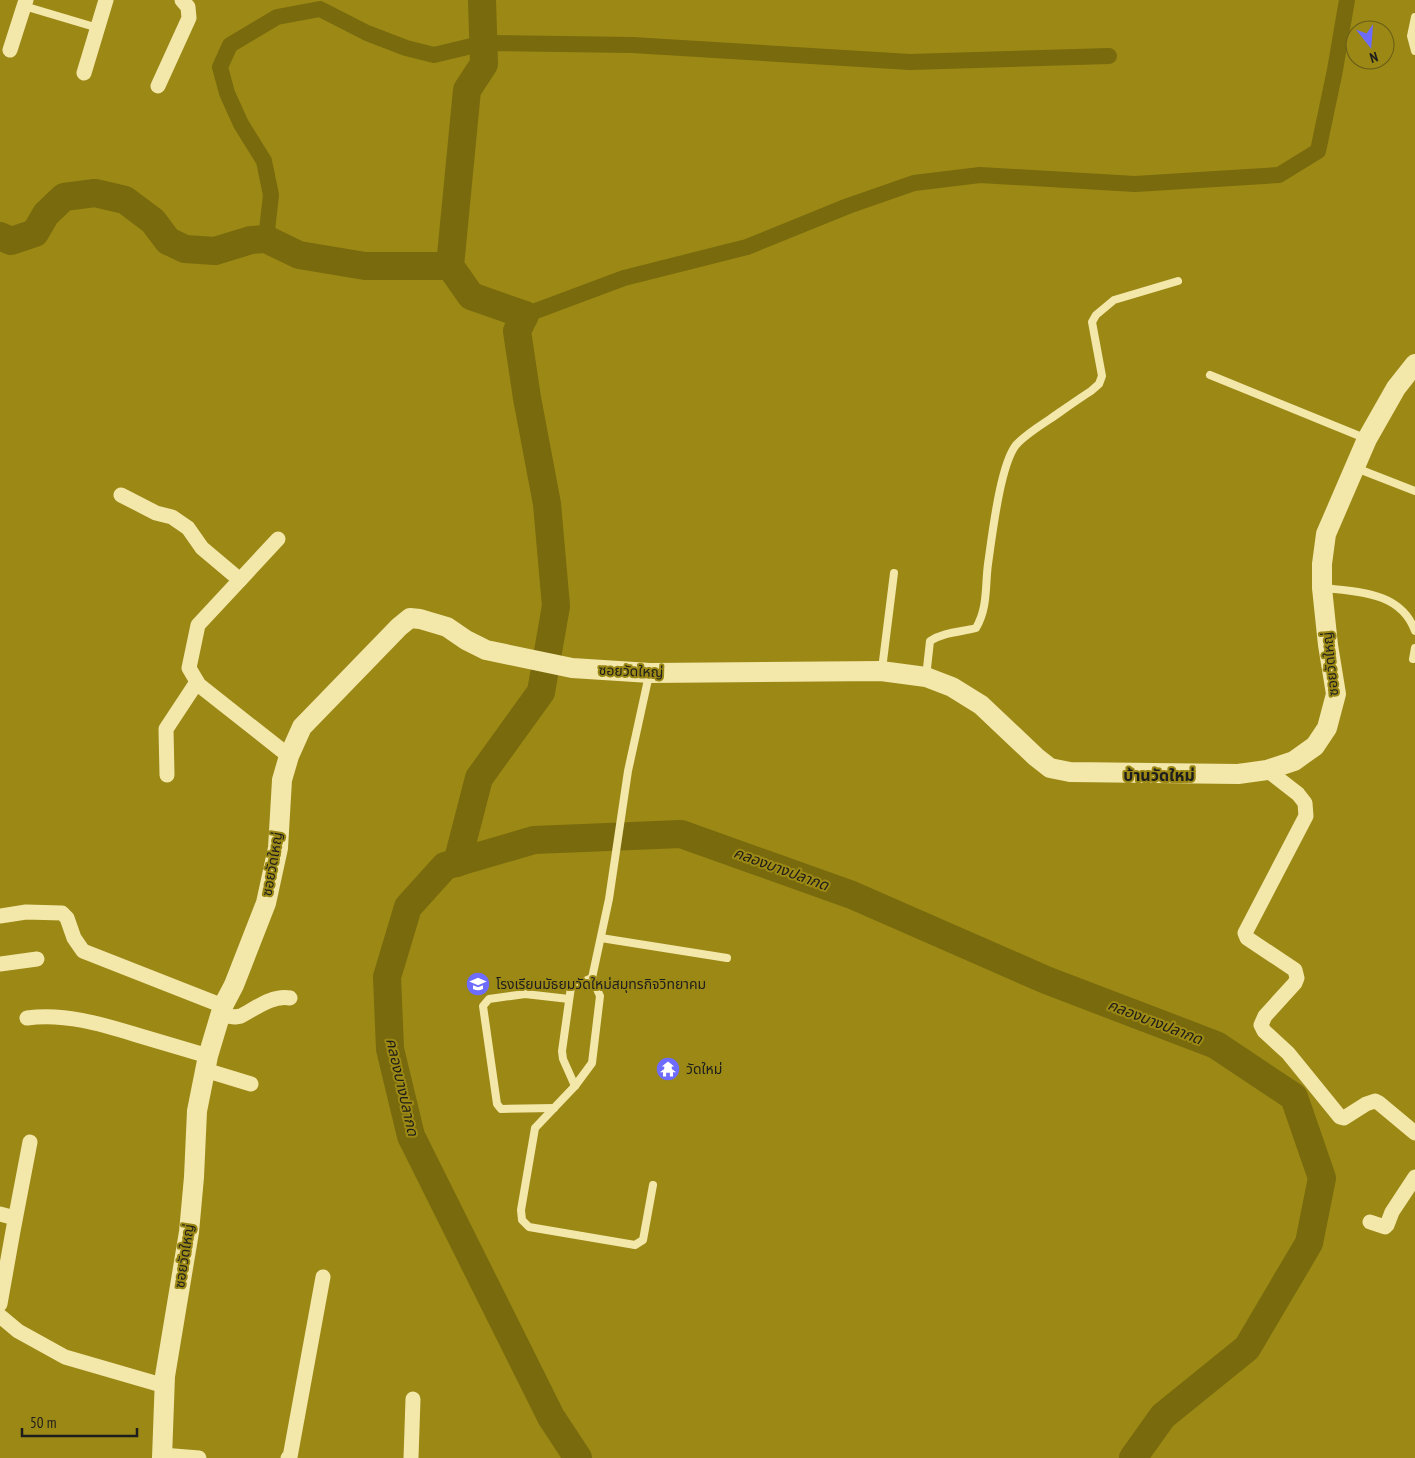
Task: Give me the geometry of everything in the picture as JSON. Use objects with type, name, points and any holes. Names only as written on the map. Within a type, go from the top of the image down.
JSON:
[{"type":"street","points":[[84,73],[106,0]]},
{"type":"street","points":[[158,86],[189,18],[188,6],[182,0]]},
{"type":"street","points":[[10,50],[24,3]]},
{"type":"street","name":"ซอยวัดใหญ่","points":[[162,1456],[164,1386],[189,1232],[198,1111],[206,1063],[222,1011],[266,903],[278,848],[282,780],[289,756],[302,727],[399,627],[410,618],[420,619],[447,628],[486,650],[572,668],[650,673],[881,671],[926,677],[952,687],[981,705],[1050,768],[1070,772],[1218,774],[1238,774],[1267,770],[1294,761],[1315,746],[1328,728],[1336,694],[1328,645],[1322,588],[1322,564],[1326,534],[1367,439],[1396,388],[1415,364]]},
{"type":"street","points":[[120,495],[156,512],[172,517],[188,528],[202,548],[240,580]]},
{"type":"street","points":[[278,539],[198,626],[189,668],[199,685],[289,756]]},
{"type":"street","points":[[166,775],[166,729],[197,682]]},
{"type":"street","points":[[1267,770],[1298,794],[1305,804],[1306,816],[1245,933],[1247,938],[1295,970],[1297,978],[1295,983],[1265,1016],[1261,1025],[1264,1031],[1288,1053],[1340,1117],[1344,1118],[1375,1100],[1415,1134]]},
{"type":"street","points":[[0,916],[26,912],[62,913],[67,918],[74,938],[83,951],[235,1017],[271,999],[290,998]]},
{"type":"street","points":[[0,964],[37,959]]},
{"type":"street","points":[[27,1018],[38,1016],[72,1018],[104,1025],[206,1063],[251,1084]]},
{"type":"street","points":[[0,1304],[30,1142]]},
{"type":"street","points":[[1370,1222],[1381,1227],[1388,1225],[1392,1212],[1415,1177]]},
{"type":"street","points":[[0,1214],[15,1218]]},
{"type":"street","points":[[288,1458],[290,1457],[323,1277]]},
{"type":"street","points":[[0,1316],[18,1331],[65,1357],[164,1386]]},
{"type":"street","points":[[411,1458],[413,1399]]},
{"type":"street","points":[[162,1456],[199,1458]]},
{"type":"lane","points":[[24,3],[98,28]]},
{"type":"lane","points":[[1415,17],[1412,36],[1415,50]]},
{"type":"lane","points":[[926,677],[930,641],[938,636],[976,628],[981,620],[986,598],[988,566],[1000,486],[1012,452],[1017,444],[1030,433],[1099,384],[1102,376],[1092,322],[1096,315],[1114,300],[1178,281]]},
{"type":"lane","points":[[1210,375],[1367,439]]},
{"type":"lane","points":[[1355,468],[1415,491]]},
{"type":"lane","points":[[881,671],[894,573]]},
{"type":"lane","points":[[1322,588],[1365,593],[1391,601],[1412,621],[1415,631]]},
{"type":"lane","points":[[1413,659],[1415,648]]},
{"type":"lane","points":[[650,673],[628,770],[609,899],[592,978],[600,996],[592,1063],[575,1086],[535,1128],[521,1210],[522,1220],[529,1226],[635,1246],[643,1240],[653,1185]]},
{"type":"lane","points":[[601,938],[727,958]]},
{"type":"lane","points":[[575,1086],[563,1059],[562,1051],[569,999],[571,987],[592,978]]},
{"type":"lane","points":[[554,1108],[501,1109],[498,1104],[483,1006],[489,999],[525,994],[569,999]]},
{"type":"waterway","points":[[457,863],[479,778],[541,692],[556,606],[547,504],[527,398],[517,331],[525,315],[471,296],[450,266],[467,90],[484,64],[482,0]]},
{"type":"waterway","points":[[525,315],[624,278],[747,247],[848,206],[914,183],[980,175],[1135,184],[1279,175],[1318,151],[1347,0]]},
{"type":"waterway","points":[[266,239],[271,195],[264,161],[241,124],[227,93],[220,67],[230,45],[277,17],[320,9],[367,33],[406,48],[434,55],[484,43],[632,45],[910,62],[1109,56]]},
{"type":"waterway","points":[[0,236],[11,241],[35,233],[46,214],[64,197],[95,193],[125,200],[153,221],[168,241],[185,249],[215,251],[251,240],[266,239],[299,255],[365,266],[450,266]]},
{"type":"waterway","name":"คลองบางปลากด","points":[[578,1458],[551,1417],[411,1136],[390,1049],[387,977],[408,907],[445,866],[534,840],[681,834],[852,895],[1046,980],[1216,1045],[1294,1097],[1322,1178],[1309,1243],[1247,1348],[1163,1416],[1133,1458]]},
{"type":"place","name":"โรงเรียนมัธยมวัดใหม่สมุทรกิจวิทยาคม","points":[[478,984]]},
{"type":"place","name":"วัดใหม่","points":[[668,1069]]},
{"type":"district","name":"บ้านวัดใหม่","points":[[1159,775]]}]
